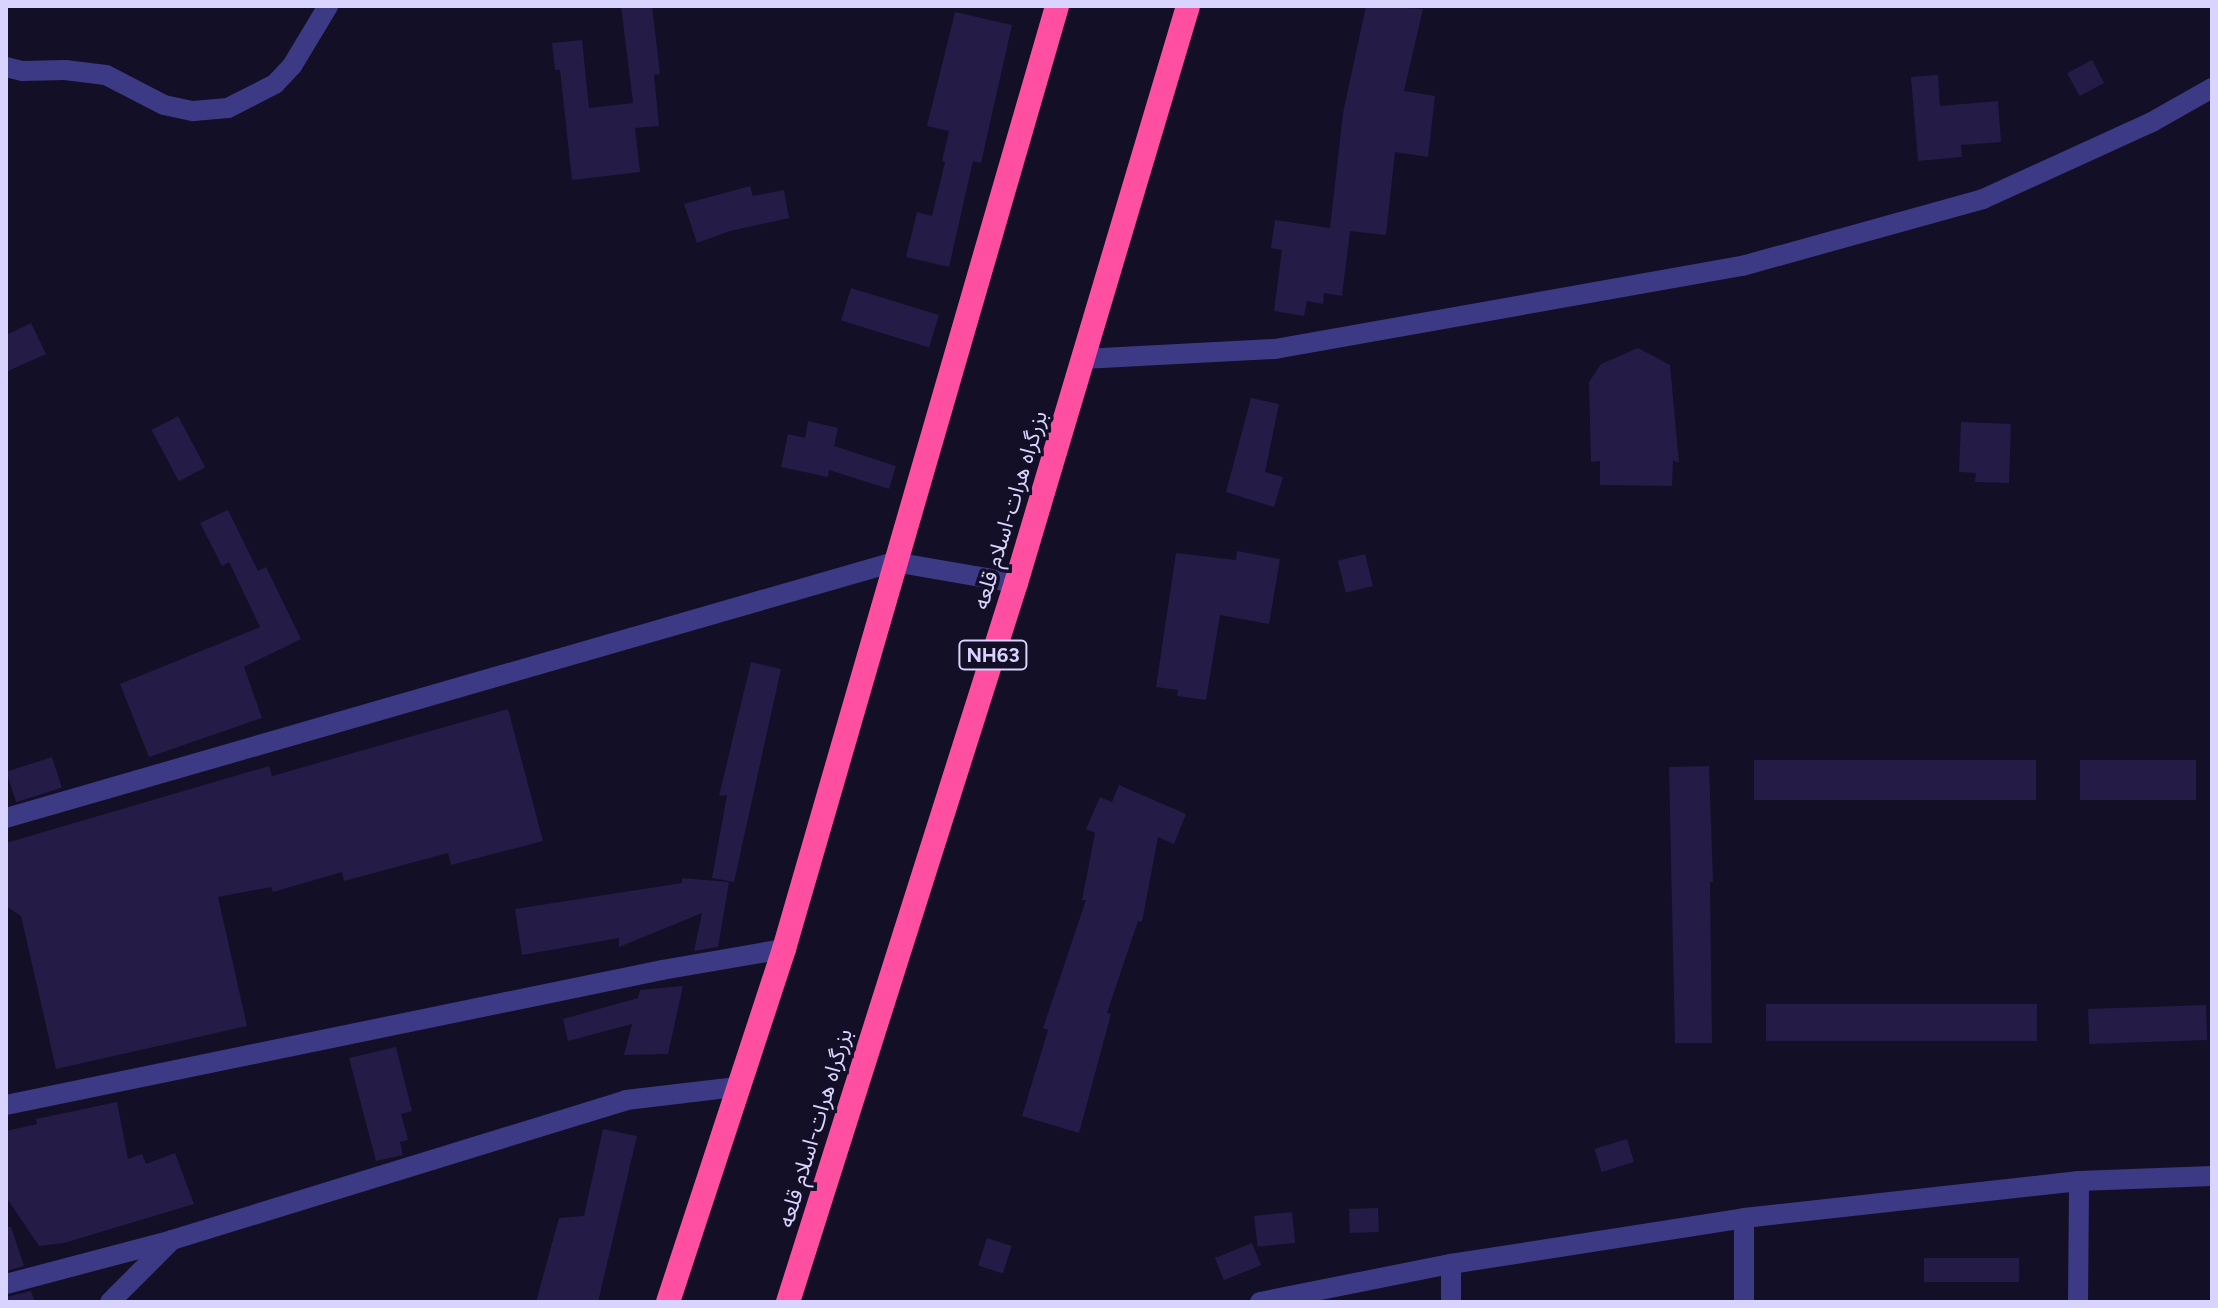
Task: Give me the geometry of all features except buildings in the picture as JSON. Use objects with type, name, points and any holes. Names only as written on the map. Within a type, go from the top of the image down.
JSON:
[{"type":"highway","points":[[668,1302],[784,949],[1057,6]]},
{"type":"highway","name":"بزرگراه هرات-اسلام قلعه","points":[[788,1302],[1016,583],[1188,6]]},
{"type":"street","points":[[6,67],[22,71],[65,70],[106,75],[164,105],[193,111],[228,108],[275,84],[292,66],[328,6]]},
{"type":"street","points":[[1083,359],[1275,349],[1742,266],[1983,199],[2152,122],[2212,88]]},
{"type":"street","points":[[6,818],[894,562],[1016,583]]},
{"type":"street","points":[[6,1105],[662,970],[784,949]]},
{"type":"street","points":[[6,1284],[172,1240],[626,1100],[737,1087]]},
{"type":"street","points":[[1260,1302],[1451,1264],[1744,1218],[2079,1181],[2212,1176]]},
{"type":"street","points":[[2078,1302],[2079,1181]]},
{"type":"street","points":[[1744,1218],[1744,1302]]},
{"type":"street","points":[[110,1302],[172,1240]]},
{"type":"street","points":[[1451,1264],[1451,1302]]}]
